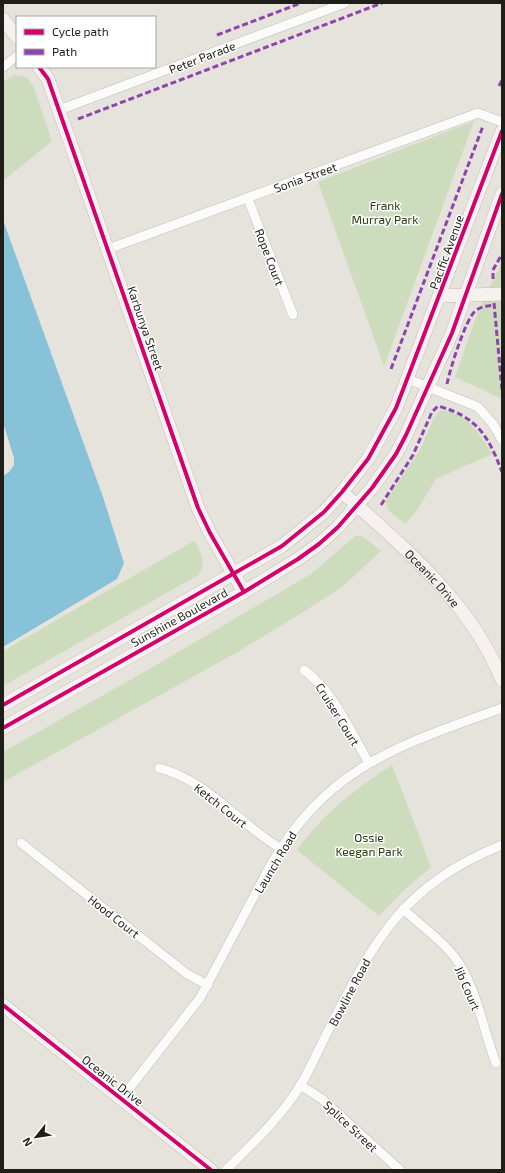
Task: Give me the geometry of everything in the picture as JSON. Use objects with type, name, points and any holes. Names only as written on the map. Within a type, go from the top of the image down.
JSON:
[{"type":"main road","points":[[3,19],[16,36]]},
{"type":"main road","name":"Karbunya Street","points":[[40,68],[48,79],[198,508],[210,533],[244,592]]},
{"type":"main road","name":"Pacific Avenue","points":[[408,379],[502,131]]},
{"type":"main road","points":[[429,387],[466,296],[502,194]]},
{"type":"main road","points":[[440,296],[502,294]]},
{"type":"main road","name":"Sunshine Boulevard","points":[[3,705],[233,575],[298,535],[324,512],[359,471],[380,440],[408,379]]},
{"type":"main road","name":"Sunshine Boulevard","points":[[3,728],[244,592],[319,544],[357,506],[396,454],[429,387]]},
{"type":"main road","name":"Oceanic Drive","points":[[342,492],[422,564],[452,598],[480,636],[502,680]]},
{"type":"main road","name":"Oceanic Drive","points":[[3,1005],[211,1170]]},
{"type":"street","name":"Peter Parade","points":[[59,110],[345,3]]},
{"type":"street","points":[[3,67],[16,57]]},
{"type":"street","name":"Sonia Street","points":[[108,249],[248,199],[478,113],[502,122]]},
{"type":"street","name":"Rope Court","points":[[248,199],[293,315]]},
{"type":"street","points":[[408,379],[478,407],[493,424],[502,440]]},
{"type":"street","name":"Cruiser Court","points":[[304,670],[315,678],[327,693],[368,763]]},
{"type":"street","name":"Launch Road","points":[[121,1099],[200,998],[280,848],[305,815],[335,786],[368,763],[405,745],[502,708]]},
{"type":"street","name":"Ketch Court","points":[[159,768],[174,772],[194,782],[264,839],[280,848]]},
{"type":"street","name":"Hood Court","points":[[21,843],[187,974],[208,985]]},
{"type":"street","name":"Bowline Road","points":[[226,1170],[283,1110],[300,1085],[364,962],[383,932],[403,909],[418,895],[450,871],[466,861],[502,845]]},
{"type":"street","name":"Jib Court","points":[[403,909],[444,946],[461,968],[478,1008],[496,1063]]},
{"type":"street","name":"Splice Street","points":[[300,1085],[322,1099],[400,1170]]},
{"type":"green space","points":[[14,75],[26,77],[33,86],[52,141],[3,181],[3,82]]},
{"type":"green space","name":"Frank Murray Park","points":[[474,121],[384,366],[318,182]]},
{"type":"green space","points":[[502,262],[502,399],[455,377],[479,309]]},
{"type":"green space","points":[[440,410],[458,415],[465,419],[477,431],[492,454],[436,479],[415,513],[405,524],[389,511],[385,502],[420,450],[433,420]]},
{"type":"green space","points":[[355,536],[362,536],[381,551],[341,588],[234,654],[3,782],[3,752],[151,668],[311,574]]},
{"type":"green space","points":[[194,541],[201,553],[203,561],[198,575],[3,686],[3,651]]},
{"type":"green space","name":"Ossie Keegan Park","points":[[392,765],[431,867],[403,891],[379,916],[297,850],[307,837],[340,803],[365,783]]},
{"type":"water","points":[[3,220],[103,497],[124,563],[117,579],[3,647],[3,476],[9,472],[14,465],[14,458],[3,422]]},
{"type":"marked path","points":[[217,35],[301,3]]},
{"type":"marked path","points":[[78,119],[382,3]]},
{"type":"marked path","points":[[499,86],[502,80]]},
{"type":"marked path","points":[[391,369],[483,126]]},
{"type":"marked path","points":[[493,279],[493,270],[502,254]]},
{"type":"marked path","points":[[494,303],[502,390]]},
{"type":"marked path","points":[[447,384],[458,346],[471,316],[480,308],[495,305]]},
{"type":"marked path","points":[[381,505],[413,455],[432,412],[438,406],[451,410],[462,416],[472,422],[479,429],[492,448],[502,472]]},
{"type":"cycle path","points":[[40,68],[48,79],[198,508],[210,533],[244,592]]},
{"type":"cycle path","points":[[3,705],[282,546],[324,512],[342,492],[368,459],[396,408],[502,131]]},
{"type":"cycle path","points":[[3,728],[244,592],[298,559],[319,544],[338,527],[372,488],[396,454],[406,435],[452,333],[502,194]]},
{"type":"cycle path","points":[[3,1005],[211,1170]]}]
